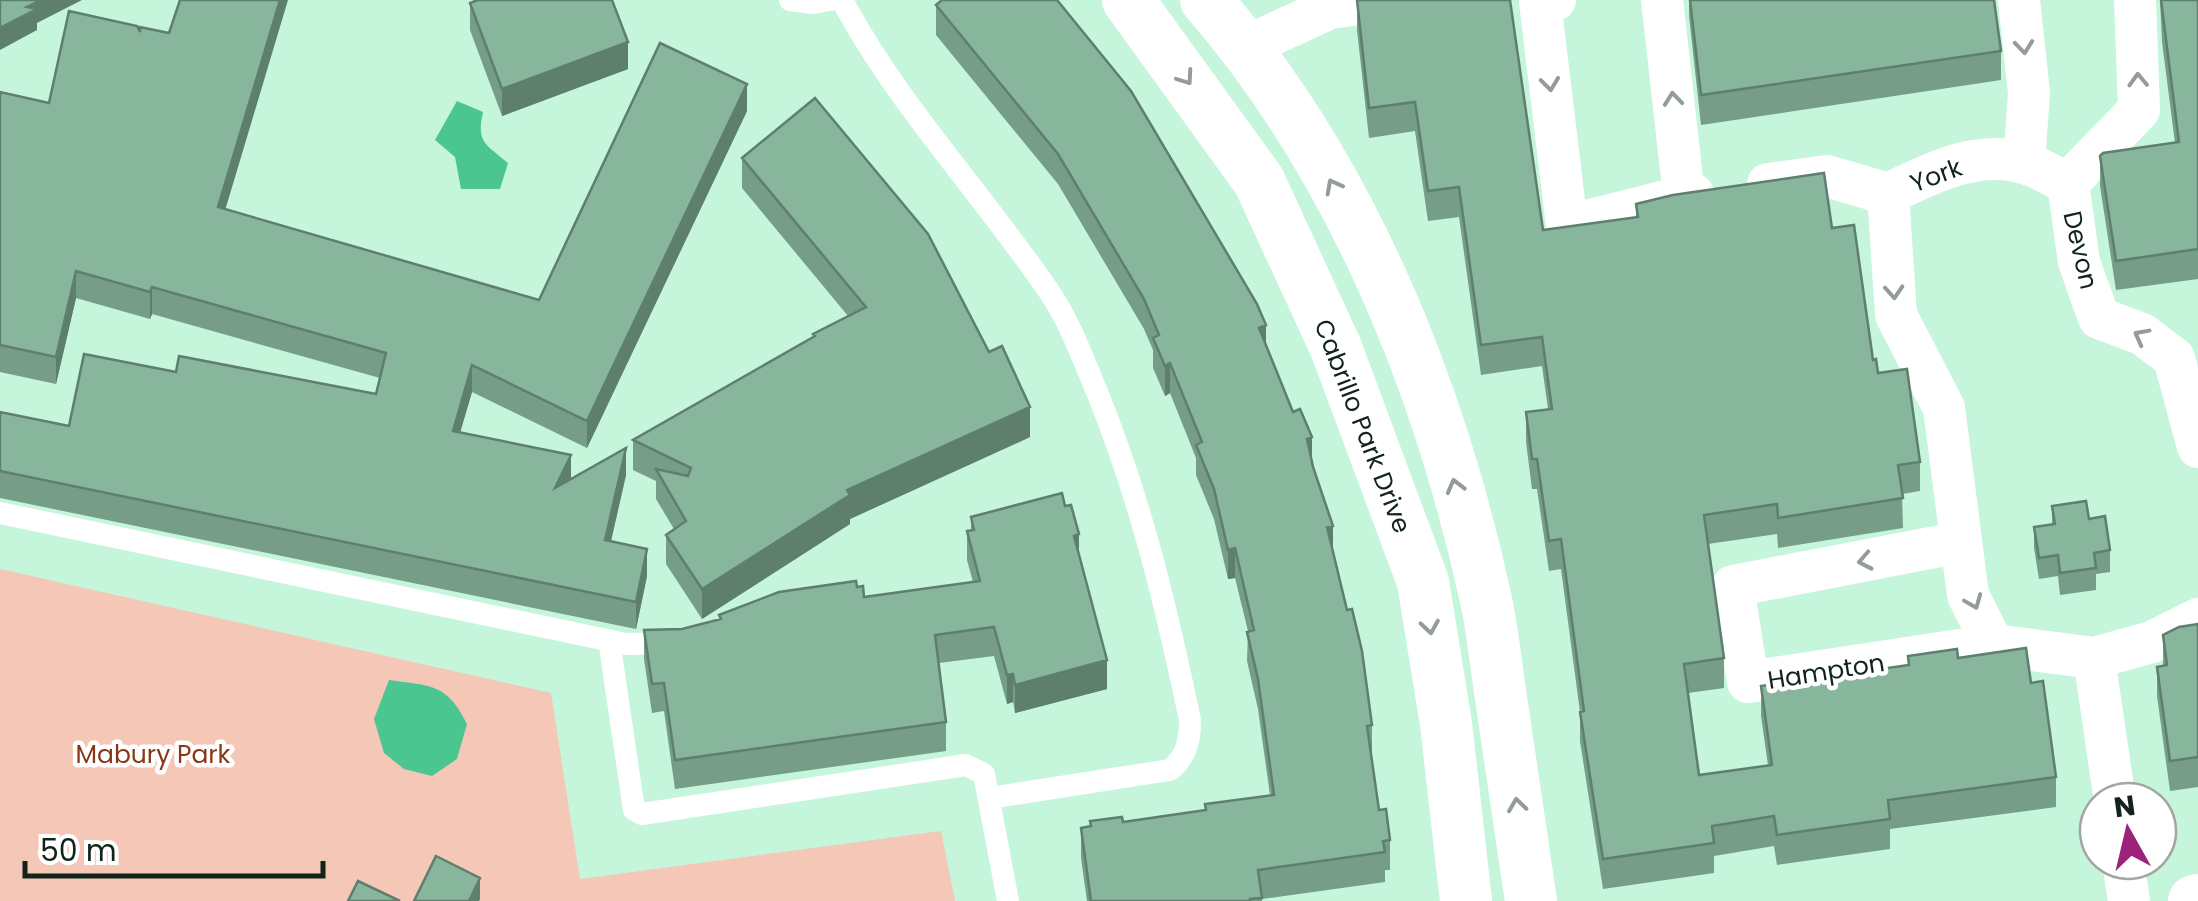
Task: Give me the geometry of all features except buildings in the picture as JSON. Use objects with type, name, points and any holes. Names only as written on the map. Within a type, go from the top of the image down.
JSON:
[{"type":"street","name":"Cabrillo Park Drive","points":[[1128,0],[1259,181],[1336,348],[1423,582],[1446,724],[1466,901]]},
{"type":"street","points":[[1206,0],[1246,47],[1310,143],[1387,288],[1442,435],[1487,602],[1531,901]]},
{"type":"street","points":[[1246,47],[1330,8],[1389,0]]},
{"type":"street","points":[[1662,0],[1684,196]]},
{"type":"street","points":[[2019,0],[2029,93],[2024,162]]},
{"type":"street","points":[[2068,183],[2139,110],[2135,0]]},
{"type":"street","name":"York","points":[[1544,1],[1566,226],[1684,196],[1827,176],[1888,194],[1941,168],[1992,158],[2024,162],[2068,183]]},
{"type":"street","name":"Devon","points":[[2068,183],[2079,262],[2099,318],[2142,334],[2174,358],[2198,447]]},
{"type":"street","points":[[1888,194],[1896,315],[1944,408],[1968,595],[1993,645],[2094,658],[2152,642],[2198,619]]},
{"type":"street","name":"Hampton","points":[[1961,542],[1732,586],[1748,682],[1993,645]]},
{"type":"street","points":[[2094,658],[2112,781]]},
{"type":"lane","points":[[790,0],[830,0]]},
{"type":"lane","points":[[842,0],[915,114],[1062,315],[1126,463],[1161,583],[1190,720],[1190,741],[1180,762],[1170,770],[989,798]]},
{"type":"lane","points":[[0,513],[626,644],[681,643],[699,636]]},
{"type":"lane","points":[[609,640],[634,810],[642,814],[966,765],[984,774],[1008,901]]},
{"type":"green space","name":"Mabury Park","points":[[0,569],[551,693],[580,879],[941,831],[955,901],[0,901]]},
{"type":"shaded area","points":[[457,101],[483,112],[482,137],[508,163],[500,189],[461,189],[455,157],[435,140]]},
{"type":"shaded area","points":[[389,680],[445,694],[467,724],[457,759],[432,776],[404,769],[384,753],[374,719]]}]
